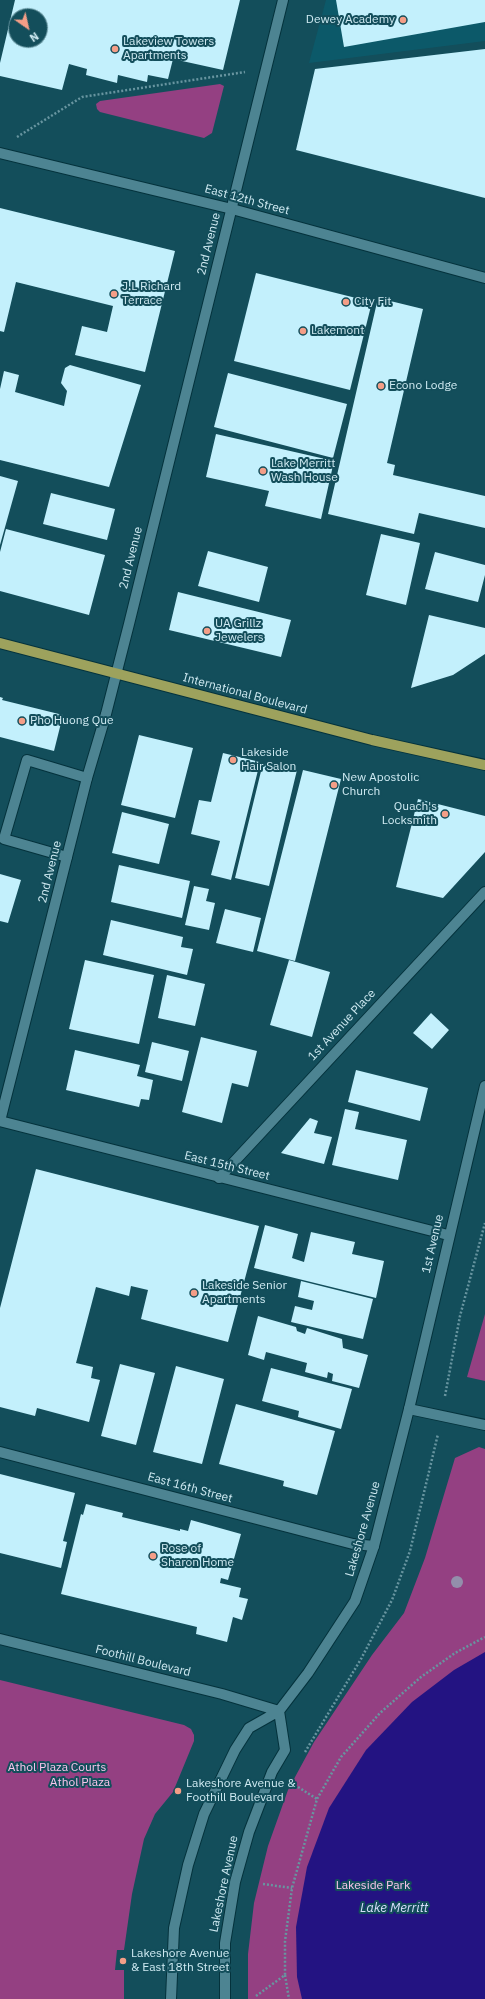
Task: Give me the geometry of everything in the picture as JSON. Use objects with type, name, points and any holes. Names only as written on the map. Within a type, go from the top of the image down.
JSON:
[{"type":"main road","name":"2nd Avenue","points":[[0,1121],[87,778],[116,673],[283,0]]},
{"type":"main road","name":"East 12th Street","points":[[0,153],[232,209],[485,278]]},
{"type":"main road","name":"International Boulevard","points":[[0,643],[396,746],[485,765]]},
{"type":"main road","points":[[67,857],[4,839],[28,760],[87,778]]},
{"type":"main road","name":"1st Avenue Place","points":[[219,1178],[485,892]]},
{"type":"main road","name":"1st Avenue","points":[[409,1409],[448,1235],[485,1086]]},
{"type":"main road","name":"East 15th Street","points":[[0,1121],[219,1178],[448,1235]]},
{"type":"main road","points":[[409,1409],[485,1425]]},
{"type":"main road","name":"Lakeshore Avenue","points":[[171,1999],[174,1928],[188,1865],[204,1814],[235,1750],[249,1728],[280,1711],[308,1673],[355,1601],[374,1546],[409,1409]]},
{"type":"main road","name":"East 16th Street","points":[[0,1452],[353,1544],[374,1546]]},
{"type":"main road","name":"Foothill Boulevard","points":[[0,1639],[214,1692],[280,1711]]},
{"type":"main road","name":"Lakeshore Avenue","points":[[225,1999],[226,1943],[235,1882],[249,1832],[272,1772],[285,1750],[280,1711]]},
{"type":"path","points":[[13,140],[82,96],[245,72],[264,78]]},
{"type":"path","points":[[289,1999],[285,1975],[285,1941],[292,1888],[317,1799],[341,1757],[380,1713],[421,1676],[455,1653],[485,1637]]},
{"type":"path","points":[[298,1787],[317,1799]]},
{"type":"path","points":[[264,1884],[292,1888]]},
{"type":"path","points":[[256,1996],[285,1975]]},
{"type":"shaded area","name":"Dewey Academy","points":[[326,0],[485,0],[485,41],[309,63]]},
{"type":"green space","points":[[220,84],[224,86],[212,133],[204,138],[100,112],[97,109],[96,104],[100,101]]},
{"type":"green space","points":[[485,1314],[485,1381],[467,1377]]},
{"type":"green space","name":"Lake Merritt","points":[[479,1447],[485,1449],[485,1999],[248,1999],[248,1954],[254,1903],[268,1846],[288,1790],[314,1742],[372,1655],[404,1613],[425,1558],[455,1458]]},
{"type":"green space","name":"Athol Plaza","points":[[0,1680],[184,1725],[191,1729],[194,1735],[194,1741],[173,1792],[155,1814],[144,1839],[132,1894],[124,1950],[117,1950],[115,1970],[124,1970],[124,1999],[0,1999]]},
{"type":"water","name":"Lake Merritt","points":[[485,1652],[485,1999],[302,1999],[297,1977],[296,1927],[307,1867],[329,1808],[366,1750],[412,1702],[454,1670]]},
{"type":"building","name":"Lakeview Towers Apartments","points":[[15,0],[240,0],[223,70],[173,59],[168,79],[148,75],[147,82],[118,75],[117,83],[86,75],[87,69],[69,64],[62,90],[0,76],[0,63],[8,29],[8,48],[48,48],[48,8],[13,8]]},
{"type":"building","points":[[336,0],[485,0],[485,22],[344,47]]},
{"type":"building","points":[[485,49],[485,198],[296,150],[315,69]]},
{"type":"building","name":"J.L Richard Terrace","points":[[0,208],[175,251],[145,372],[75,355],[82,326],[107,332],[113,306],[16,282],[4,332],[0,331]]},
{"type":"building","name":"Lakemont","points":[[256,273],[372,302],[350,390],[234,361]]},
{"type":"building","name":"Econo Lodge","points":[[378,298],[423,309],[387,463],[395,465],[393,475],[485,496],[485,528],[419,513],[414,534],[328,514]]},
{"type":"building","points":[[70,365],[141,385],[109,487],[0,460],[0,389],[4,371],[19,375],[15,392],[64,406],[67,391],[61,383],[65,368]]},
{"type":"building","points":[[228,373],[347,404],[333,458],[214,427]]},
{"type":"building","points":[[216,434],[334,461],[321,519],[265,506],[269,491],[206,477]]},
{"type":"building","points":[[0,476],[18,481],[0,545]]},
{"type":"building","points":[[51,493],[115,509],[107,540],[43,524]]},
{"type":"building","points":[[6,529],[105,555],[89,615],[0,591],[0,552]]},
{"type":"building","points":[[381,534],[420,543],[406,605],[366,595]]},
{"type":"building","points":[[208,551],[268,567],[259,602],[198,586]]},
{"type":"building","points":[[435,552],[485,565],[485,575],[478,602],[425,589]]},
{"type":"building","points":[[178,592],[291,620],[281,657],[169,630]]},
{"type":"building","points":[[429,615],[485,628],[485,654],[453,675],[411,688]]},
{"type":"building","points":[[0,697],[3,698],[2,700],[63,715],[54,751],[0,737]]},
{"type":"building","points":[[139,735],[193,748],[175,818],[121,805]]},
{"type":"building","points":[[223,753],[260,762],[231,880],[211,875],[220,841],[191,834],[199,800],[211,802]]},
{"type":"building","points":[[263,763],[297,770],[269,886],[235,878]]},
{"type":"building","points":[[303,770],[341,779],[295,961],[257,951]]},
{"type":"building","points":[[418,799],[485,816],[485,852],[443,898],[396,887]]},
{"type":"building","points":[[122,812],[169,824],[159,864],[112,853]]},
{"type":"building","points":[[119,865],[190,881],[182,918],[111,902]]},
{"type":"building","points":[[0,874],[21,880],[8,923],[0,921]]},
{"type":"building","points":[[194,886],[209,889],[206,901],[215,903],[209,930],[185,925]]},
{"type":"building","points":[[225,909],[261,918],[253,952],[216,943]]},
{"type":"building","points":[[111,920],[183,937],[181,947],[193,949],[187,975],[103,955]]},
{"type":"building","points":[[85,960],[154,975],[139,1044],[69,1029]]},
{"type":"building","points":[[289,960],[330,972],[312,1037],[270,1025]]},
{"type":"building","points":[[167,975],[205,984],[195,1026],[158,1018]]},
{"type":"building","points":[[431,1013],[449,1030],[432,1049],[413,1033]]},
{"type":"building","points":[[201,1037],[257,1051],[248,1087],[232,1083],[222,1123],[182,1112]]},
{"type":"building","points":[[152,1042],[189,1051],[182,1081],[145,1072]]},
{"type":"building","points":[[75,1050],[140,1065],[137,1076],[153,1080],[149,1100],[141,1099],[139,1107],[66,1090]]},
{"type":"building","points":[[356,1070],[428,1088],[420,1121],[348,1102]]},
{"type":"building","points":[[345,1109],[359,1112],[355,1129],[407,1140],[398,1180],[332,1165]]},
{"type":"building","points":[[310,1118],[318,1121],[314,1133],[332,1137],[324,1164],[281,1153]]},
{"type":"building","name":"Lakeside Senior Apartments","points":[[36,1169],[259,1226],[228,1342],[141,1319],[148,1290],[131,1286],[129,1296],[96,1287],[76,1363],[93,1367],[91,1378],[100,1380],[89,1422],[37,1408],[35,1416],[0,1407],[0,1308]]},
{"type":"building","points":[[265,1225],[298,1234],[292,1258],[304,1262],[311,1232],[355,1242],[352,1254],[384,1261],[376,1298],[254,1268]]},
{"type":"building","points":[[301,1281],[373,1299],[363,1339],[291,1322],[295,1306],[312,1310],[314,1301],[298,1297]]},
{"type":"building","points":[[258,1316],[296,1327],[297,1331],[305,1334],[307,1328],[342,1339],[343,1348],[368,1355],[359,1388],[332,1381],[333,1374],[328,1372],[327,1378],[305,1372],[307,1363],[266,1352],[264,1360],[248,1355]]},
{"type":"building","points":[[120,1364],[155,1373],[136,1445],[101,1436]]},
{"type":"building","points":[[176,1366],[224,1379],[202,1464],[153,1452]]},
{"type":"building","points":[[271,1368],[352,1389],[341,1429],[298,1417],[299,1411],[262,1401]]},
{"type":"building","points":[[236,1404],[335,1431],[317,1495],[283,1486],[284,1481],[219,1464]]},
{"type":"building","points":[[0,1474],[75,1493],[63,1541],[67,1542],[61,1568],[0,1553]]},
{"type":"building","name":"Rose of Sharon Home","points":[[86,1504],[123,1513],[122,1517],[180,1531],[180,1529],[188,1531],[191,1520],[241,1534],[228,1580],[221,1578],[220,1583],[241,1588],[239,1597],[248,1599],[242,1620],[233,1617],[227,1642],[196,1634],[197,1627],[61,1594],[81,1514],[83,1515]]},
{"type":"place","name":"Dewey Academy","points":[[403,20]]},
{"type":"place","name":"Lakeview Towers Apartments","points":[[115,49]]},
{"type":"place","name":"J.L Richard Terrace","points":[[114,294]]},
{"type":"place","name":"City Fit","points":[[346,302]]},
{"type":"place","name":"Lakemont","points":[[303,331]]},
{"type":"place","name":"Econo Lodge","points":[[381,386]]},
{"type":"place","name":"Lake Merritt Wash House","points":[[263,471]]},
{"type":"place","name":"UA Grillz Jewelers","points":[[207,631]]},
{"type":"place","name":"Pho Huong Que","points":[[22,721]]},
{"type":"place","name":"Lakeside Hair Salon","points":[[233,760]]},
{"type":"place","name":"New Apostolic Church","points":[[334,785]]},
{"type":"place","name":"Quach's Locksmith","points":[[445,814]]},
{"type":"place","name":"Lakeside Senior Apartments","points":[[194,1293]]},
{"type":"place","name":"Rose of Sharon Home","points":[[153,1556]]},
{"type":"place","name":"Lakeshore Avenue & Foothill Boulevard","points":[[178,1791]]},
{"type":"place","name":"Lakeshore Avenue & East 18th Street","points":[[123,1961]]},
{"type":"park label","name":"Athol Plaza Courts","points":[[57,1768]]},
{"type":"park label","name":"Lakeside Park","points":[[373,1886]]}]
